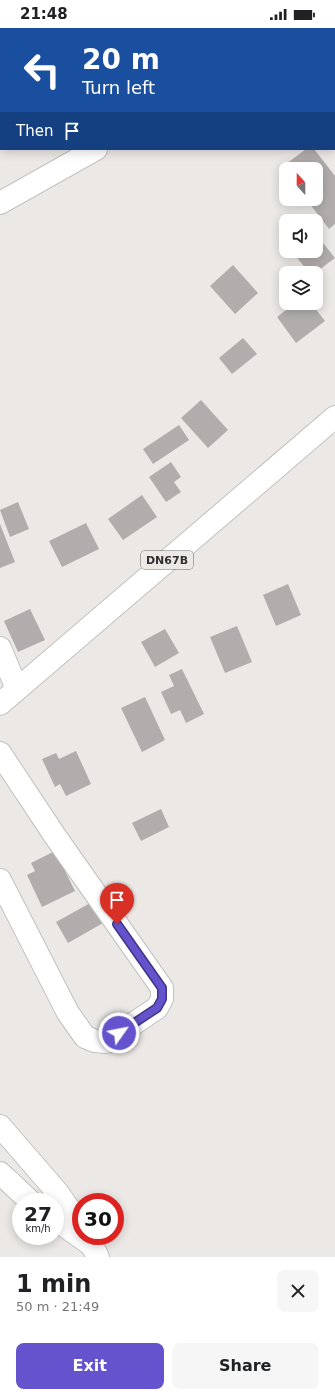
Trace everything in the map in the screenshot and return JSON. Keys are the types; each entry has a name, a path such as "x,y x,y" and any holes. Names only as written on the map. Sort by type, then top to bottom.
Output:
{"street":[{"path":"0,203 94,150"},
{"name":"DN67B","path":"0,704 335,417"},
{"path":"0,648 17,689"},
{"path":"0,753 55,836 162,988 162,999 157,1008 106,1042 95,1042 85,1037 68,1013 0,880"},
{"path":"0,1126 58,1193 72,1213"},
{"path":"0,1173 21,1193"},
{"path":"64,1225 93,1246"}],"building":[{"path":"305,150 315,150 335,176 335,224 329,229 323,221 323,214 318,214 311,206 323,206 323,162 289,162"},
{"path":"323,243 335,258 323,267 304,266 297,258 323,258"},
{"path":"233,265 258,293 235,314 210,286"},
{"path":"286,310 316,310 325,321 296,343 277,317"},
{"path":"243,338 257,354 232,374 219,358"},
{"path":"201,400 228,430 208,448 181,418"},
{"path":"179,425 189,440 153,464 143,449"},
{"path":"171,462 181,477 174,482 181,492 166,502 149,477"},
{"path":"142,495 157,517 123,540 108,519"},
{"path":"18,502 29,529 10,537 0,510"},
{"path":"86,523 99,549 62,567 49,541"},
{"path":"0,524 15,562 0,568"},
{"path":"288,584 301,615 276,626 263,595"},
{"path":"30,609 45,640 18,652 4,621"},
{"path":"237,626 252,662 225,673 210,637"},
{"path":"165,629 179,653 155,667 141,642"},
{"path":"182,669 204,714 186,723 180,710 171,714 161,692 174,686 169,675"},
{"path":"145,697 165,740 142,752 121,708"},
{"path":"76,751 91,784 66,796 60,784 55,787 42,759 56,753 59,759"},
{"path":"161,809 169,827 141,841 132,823"},
{"path":"55,851 75,891 42,907 27,875 35,871 31,863"},
{"path":"92,902 103,923 68,943 56,922"}],"route":[{"path":"117,924 162,988 162,999 157,1008 119,1033"}]}
